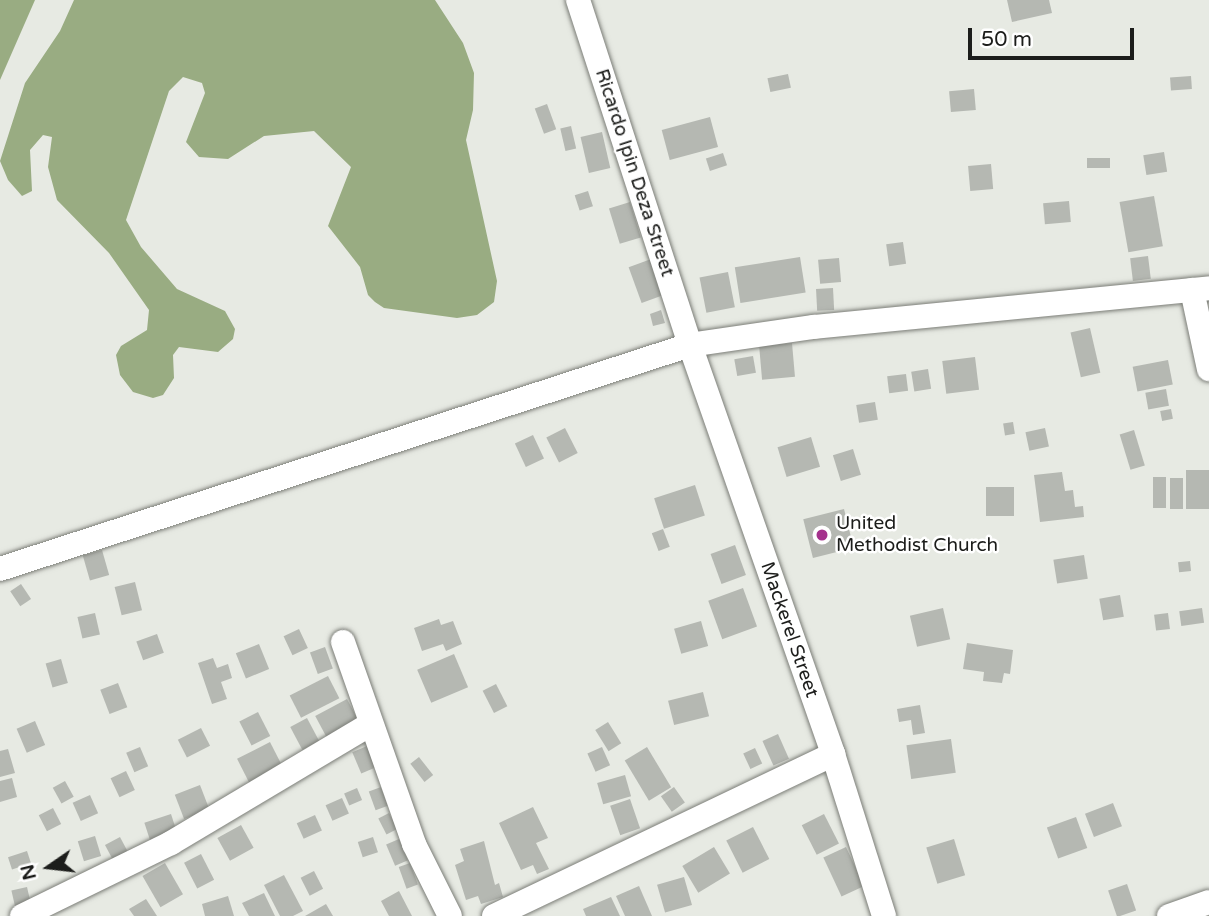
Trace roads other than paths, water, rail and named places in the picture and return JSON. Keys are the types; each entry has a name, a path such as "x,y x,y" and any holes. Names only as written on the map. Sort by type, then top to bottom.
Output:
{"street":[{"name":"Ricardo Ipin Deza Street","path":"578,0 690,345"},
{"path":"0,569 690,345 814,327 1200,289 1209,369"},
{"name":"Mackerel Street","path":"690,345 833,754 884,916"},
{"path":"343,642 369,726 414,844 450,916"},
{"path":"22,916 171,843 369,726"},
{"path":"494,916 833,754"},
{"path":"1169,916 1209,902"}],"place":[{"name":"United Methodist Church","path":"822,535"}]}
